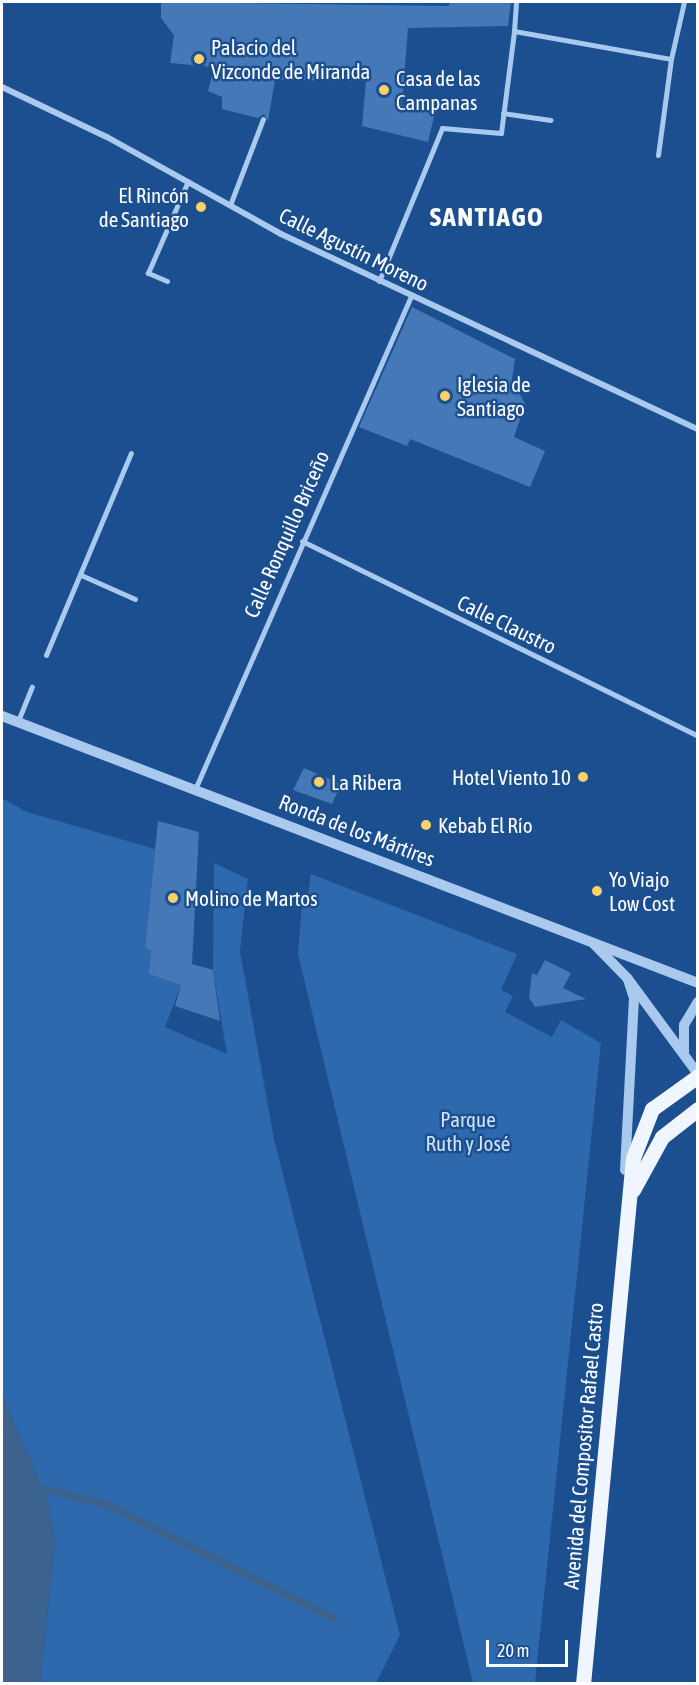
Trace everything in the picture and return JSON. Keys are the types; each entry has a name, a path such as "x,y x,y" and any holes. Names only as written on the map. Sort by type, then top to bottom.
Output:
{"main road":[{"name":"Avenida del Compositor Rafael Castro","path":"583,1683 624,1213 633,1158 646,1118 668,1093 698,1075"},
{"path":"624,1213 656,1146 698,1109"}],"street":[{"path":"379,281 442,128 501,133 516,2"},
{"path":"658,155 670,59 684,2"},
{"path":"514,31 670,59"},
{"name":"Calle Agustín Moreno","path":"2,87 379,281 698,429"},
{"path":"503,113 550,120"},
{"path":"230,205 262,119"},
{"path":"167,281 148,273 188,181"},
{"name":"Calle Ronquillo Briceño","path":"196,787 411,296"},
{"path":"46,654 131,453"},
{"name":"Calle Claustro","path":"302,541 698,736"},
{"path":"81,575 135,599"},
{"path":"18,722 32,687"},
{"name":"Ronda de los Mártires","path":"2,716 196,787 579,933 698,983"},
{"path":"579,933 628,979 698,1075"},
{"path":"624,1213 633,998 628,979"},
{"path":"685,1056 684,1025 698,1002"}],"green space":[{"path":"2,798 27,812 155,849 145,947 151,952 150,974 181,985 165,1027 227,1054 213,970 214,863 248,879 240,951 274,1139 400,1635 376,1683 40,1683 55,1542 49,1504 2,1394"},
{"name":"Parque Ruth y José","path":"311,874 517,954 501,990 513,996 505,1012 552,1037 561,1020 601,1043 535,1683 473,1683 298,954 302,903 307,903"}],"shaded area":[{"path":"2,1394 49,1504 55,1542 40,1683 2,1683"}],"building":[{"name":"Palacio del Vizconde de Miranda","path":"161,2 449,6 449,2 511,2 508,26 408,28 402,105 436,108 428,142 362,126 366,81 275,80 268,121 264,114 258,118 222,109 222,97 208,91 214,67 170,63 174,35 161,18"},
{"name":"Iglesia de Santiago","path":"412,307 515,359 512,379 525,404 514,437 545,451 530,487 410,439 407,446 359,427"},
{"name":"La Ribera","path":"304,768 341,784 332,804 293,790"},
{"name":"Molino de Martos","path":"158,821 199,832 192,964 213,970 220,1021 175,1006 181,985 149,974 151,952 145,947"},
{"path":"545,960 571,973 563,988 586,999 535,1007 529,998 532,973 537,975"}],"waterway":[{"path":"31,1485 108,1505 334,1618"}],"place":[{"name":"Palacio del Vizconde de Miranda","path":"199,59"},
{"name":"Casa de las Campanas","path":"384,90"},
{"name":"El Rincón de Santiago","path":"201,207"},
{"name":"Iglesia de Santiago","path":"445,396"},
{"name":"Hotel Viento 10","path":"583,777"},
{"name":"La Ribera","path":"319,782"},
{"name":"Kebab El Río","path":"426,825"},
{"name":"Yo Viajo Low Cost","path":"597,891"},
{"name":"Molino de Martos","path":"173,898"}],"district":[{"name":"SANTIAGO","path":"487,217"}]}
